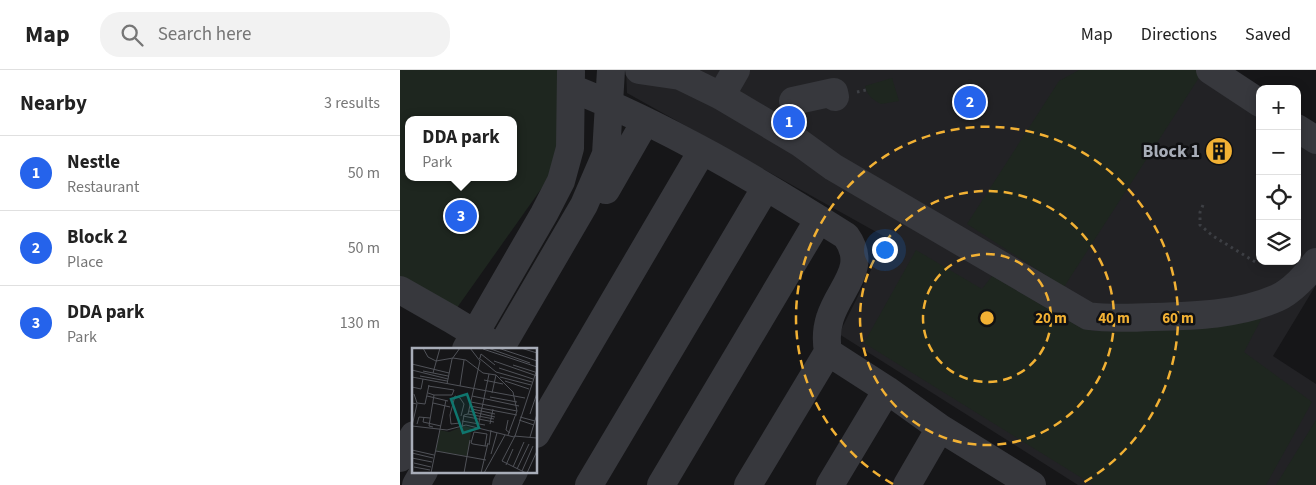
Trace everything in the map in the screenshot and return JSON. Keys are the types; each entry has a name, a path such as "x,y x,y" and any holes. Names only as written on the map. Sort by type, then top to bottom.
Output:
{"street":[{"path":"500,348 584,205 606,154 611,70"},
{"path":"639,70 681,73 800,144 833,167 1088,316 1134,318 1197,316 1244,309 1279,297 1308,274 1316,262"},
{"path":"722,96 736,70"},
{"path":"1210,70 1256,100"},
{"path":"571,79 610,103 766,187 846,236 853,247 852,275 830,316 825,336 828,352 748,485"},
{"path":"470,341 544,214 560,181 570,148 571,79"},
{"path":"793,100 834,92 835,97"},
{"path":"513,348 645,122"},
{"path":"1300,130 1316,140"},
{"path":"538,431 702,151"},
{"path":"589,485 766,187"},
{"path":"661,485 819,219"},
{"path":"400,290 470,341 495,348"},
{"path":"828,352 887,390 940,428 1002,477 1032,485"},
{"path":"830,485 887,390"},
{"path":"907,485 940,428"},
{"path":"400,458 412,438"},
{"path":"421,482 439,472"},
{"path":"506,485 513,472"}],"path":[{"path":"1203,204 1200,212 1200,225 1213,236 1256,262"}],"shaded area":[{"path":"400,70 567,70 570,148 454,312 400,284"},
{"path":"626,70 1231,70 1256,86 1256,265 1301,265 1301,116 1316,126 1316,285 1273,356 1316,384 1316,421 1278,485 1078,485 839,334 887,238 627,93"},
{"path":"1079,70 1198,70 1202,73 1064,287 967,224 1059,81"},
{"path":"892,78 899,101 881,104 869,95 865,86"},
{"path":"916,250 982,289 992,276 1079,327 1094,331 1149,329 1266,310 1244,352 1312,402 1266,485 1093,485 864,343"},
{"path":"1316,420 1316,485 1276,485"}],"place":[{"name":"Block 2","path":"970,102"},
{"name":"Nestle","path":"789,122"},
{"name":"Block 1","path":"1219,151"},
{"name":"DDA park","path":"461,216"}]}
